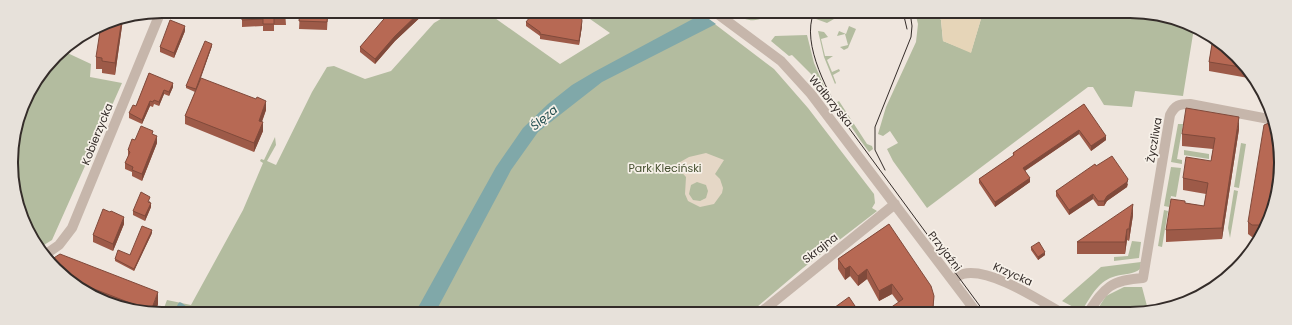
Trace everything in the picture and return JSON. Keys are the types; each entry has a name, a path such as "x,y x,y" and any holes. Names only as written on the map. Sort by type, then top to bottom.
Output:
{"street":[{"name":"Kobierzycka","path":"49,252 60,245 72,228 158,18"},
{"name":"Wałbrzyska","path":"724,18 781,61 803,84 824,109 895,204"},
{"name":"Życzliwa","path":"1092,307 1104,290 1117,282 1143,278 1170,115 1174,107 1181,104 1190,104 1267,119"},
{"name":"Przyjaźni","path":"895,204 973,307"},
{"name":"Skrajna","path":"767,307 895,204"},
{"name":"Krzycka","path":"953,280 962,274 970,273 988,275 1033,296 1052,307"}],"green space":[{"name":"Park Kleciński","path":"442,18 495,18 560,64 610,33 589,18 707,18 774,69 808,108 874,194 875,203 872,208 877,211 803,268 757,307 164,307 167,300 191,305 243,210 263,163 260,161 261,159 264,160 275,137 276,145 267,161 276,165 312,92 327,67 334,66 365,79 391,71 434,23"},
{"path":"744,18 764,18 759,20 749,20"},
{"path":"786,18 808,18 785,19"},
{"path":"831,18 834,19 827,23 816,19"},
{"path":"916,18 940,18 943,41 971,52 981,18 1139,18 1167,23 1193,33 1183,96 1135,91 1132,107 1104,105 1093,87 1088,87 927,208 893,161 887,149 898,143 890,131 883,136 878,134 886,107 916,42 918,24"},
{"path":"849,26 856,29 848,48 844,50 840,47 848,45 845,34 837,36 839,31 846,34"},
{"path":"818,31 824,32 828,37 821,39 825,56 833,56 827,60 832,72 839,69 840,71 833,75 835,84 824,57"},
{"path":"807,35 814,63 825,88 792,55 789,56 771,41 775,36"},
{"path":"68,53 91,64 90,77 122,83 52,240 44,245 29,218 19,181 18,153 23,125 37,90 54,67"},
{"path":"839,101 867,144 872,146 873,149 869,152 844,115 837,102"},
{"path":"1178,124 1183,124 1177,159 1182,160 1182,164 1171,162"},
{"path":"1241,143 1246,144 1239,188 1234,187"},
{"path":"1184,150 1209,154 1209,159 1184,155"},
{"path":"1171,167 1181,168 1176,197 1171,196 1169,207 1164,206"},
{"path":"1234,190 1238,191 1230,238 1228,228"},
{"path":"1164,210 1168,211 1162,247 1158,246"},
{"path":"1132,241 1141,242 1139,258 1114,261 1114,257 1128,256"},
{"path":"1141,262 1140,269 1138,271 1116,276 1105,281 1096,289 1084,307 1073,307 1062,301 1101,267"},
{"path":"1124,287 1142,287 1147,306 1099,307 1106,296"}],"sand":[{"path":"940,18 981,18 971,53 943,41"}],"shaded area":[{"path":"706,153 724,160 715,174 720,179 723,188 722,193 714,204 700,207 688,201 685,194 686,177 675,165 689,157","holes":["697,182 706,185 708,191 706,198 700,201 693,200 689,194 691,185"]}],"water":[{"name":"Ślęza","path":"695,18 708,18 716,24 602,82 538,132 511,170 438,307 418,307 496,167 523,128 548,104 572,85"}],"building":[{"path":"242,18 274,18 274,24 263,24 263,19 242,20"},
{"path":"299,18 327,18 327,22 299,21"},
{"path":"385,18 414,18 395,36 375,59 360,47"},
{"path":"529,18 582,18 579,41 540,34 540,32 526,22"},
{"path":"170,20 185,26 174,53 160,47"},
{"path":"121,24 115,63 102,61 102,58 96,57 100,33"},
{"path":"205,41 212,44 196,89 186,86"},
{"path":"1212,44 1238,67 1209,62"},
{"path":"149,73 173,83 169,92 164,90 159,102 154,100 153,102 150,101 142,120 129,113 133,105 136,106"},
{"path":"201,78 256,99 257,97 266,101 259,121 263,122 254,143 185,116"},
{"path":"1084,104 1106,136 1091,146 1079,130 1023,168 1030,178 995,202 979,179 1014,155 1013,153"},
{"path":"1186,108 1239,117 1222,228 1166,230 1171,199 1204,206 1208,183 1183,178 1186,157 1211,161 1215,138 1182,134"},
{"path":"1268,123 1273,144 1273,181 1263,218 1260,225 1252,225 1248,222 1264,125"},
{"path":"141,126 153,131 152,134 157,136 142,174 132,170 133,167 125,163 130,152 128,150 132,139 135,140"},
{"path":"1112,156 1128,179 1127,182 1107,196 1104,201 1098,201 1093,194 1069,210 1056,191 1095,164 1096,166"},
{"path":"141,192 150,197 148,202 151,203 145,216 133,211"},
{"path":"1133,204 1129,229 1127,229 1125,242 1077,242"},
{"path":"103,209 124,217 113,244 93,235"},
{"path":"889,224 931,286 934,296 933,307 892,307 903,299 892,284 879,291 867,269 858,276 850,266 845,269 838,259"},
{"path":"142,226 152,230 134,269 115,259 118,250 130,255"},
{"path":"1039,242 1045,252 1038,257 1031,247"},
{"path":"60,254 158,292 152,307 132,303 87,286 67,271 54,258"},
{"path":"849,297 855,306 853,307 835,307"}],"waterway":[{"path":"178,307 180,304 184,307"}],"tram line":[{"path":"813,18 811,39 819,70 825,85 846,124 981,307"},
{"path":"904,18 907,29"},
{"path":"885,170 875,150 875,127 911,37 911,18"}]}
